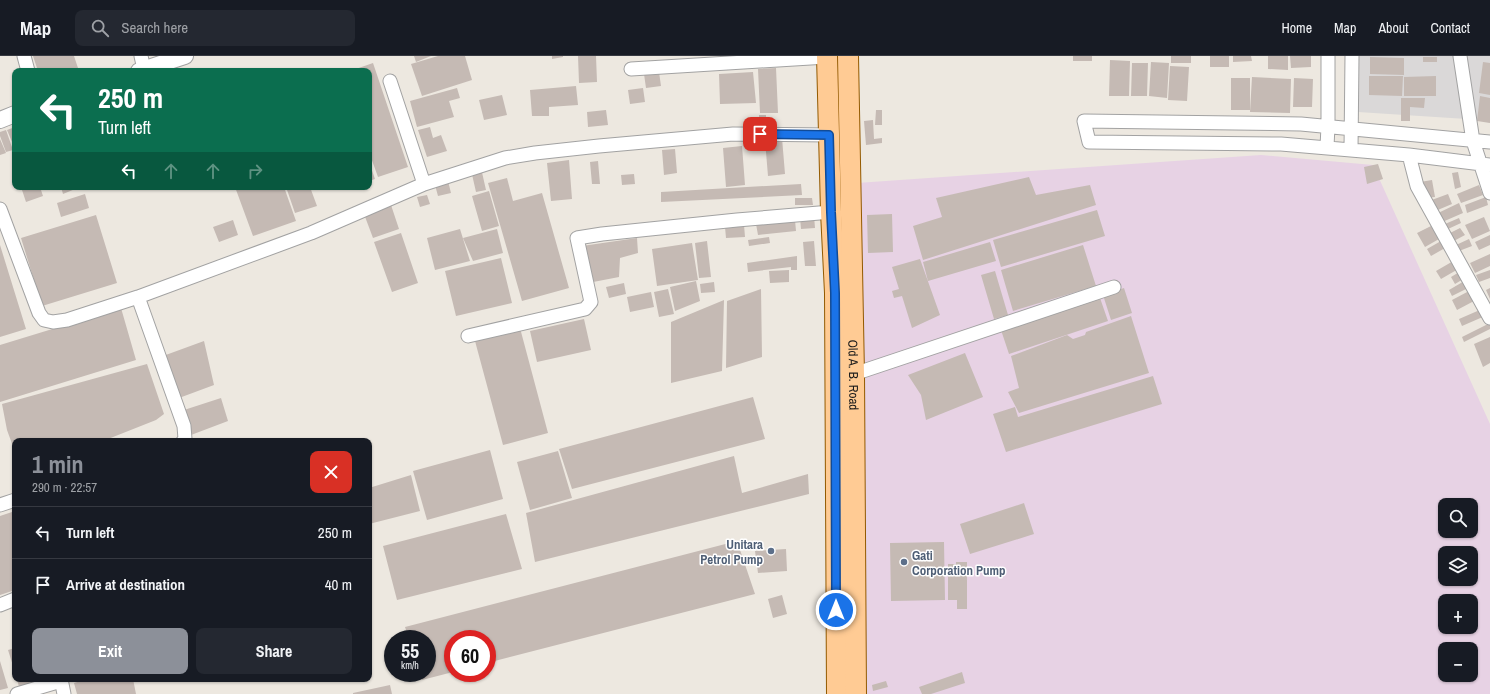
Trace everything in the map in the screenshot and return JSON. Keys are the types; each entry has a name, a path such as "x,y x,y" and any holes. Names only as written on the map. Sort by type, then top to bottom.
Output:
{"main road":[{"name":"Old A. B. Road","path":"848,56 854,374 856,694"},
{"name":"Old A. B. Road","path":"827,57 835,301 837,694"}],"street":[{"path":"24,56 27,68"},
{"path":"142,65 185,56"},
{"path":"1327,148 1328,56"},
{"path":"1351,150 1352,56"},
{"path":"1460,56 1472,141 1485,165 1490,193"},
{"path":"631,69 827,57"},
{"path":"390,81 424,184"},
{"path":"0,120 12,115"},
{"path":"1485,165 1409,155 1281,144 1089,142 1084,121 1294,123 1490,142"},
{"path":"0,209 39,313 44,320 53,322 67,320 138,297 311,233 424,184 505,158 535,153 733,134 829,135"},
{"path":"1409,155 1418,186 1490,318"},
{"path":"468,336 585,309 591,302 577,238 729,220 831,212"},
{"path":"854,374 1114,287"},
{"path":"138,297 184,426 186,438"},
{"path":"0,505 12,501"},
{"path":"0,605 12,600"},
{"path":"16,694 55,682"},
{"path":"61,682 64,694"}],"shaded area":[{"path":"1359,56 1490,56 1490,123 1482,120 1358,112"},
{"path":"1261,155 1373,165 1490,424 1490,694 867,694 857,183"}],"building":[{"path":"33,56 74,56 78,68 37,68"},
{"path":"414,56 431,56 416,62"},
{"path":"438,56 465,56 472,80 422,96 411,64"},
{"path":"552,56 563,56 563,57 552,59"},
{"path":"578,56 596,56 597,82 579,83"},
{"path":"1073,56 1092,56 1092,61 1073,61"},
{"path":"1171,56 1191,56 1191,63 1171,63"},
{"path":"1210,56 1229,56 1229,67 1210,67"},
{"path":"1233,56 1251,56 1252,61 1233,62"},
{"path":"1268,56 1288,56 1288,70 1268,69"},
{"path":"1290,56 1311,56 1311,67 1291,68"},
{"path":"1370,57 1404,58 1404,75 1370,74"},
{"path":"1423,57 1437,57 1437,62 1423,62"},
{"path":"1110,60 1130,61 1129,96 1109,96"},
{"path":"1151,62 1169,63 1167,98 1149,96"},
{"path":"1483,62 1490,63 1490,95 1479,93"},
{"path":"373,63 408,167 378,177 372,160 372,68 359,68"},
{"path":"1132,63 1148,63 1147,96 1131,96"},
{"path":"1170,66 1189,67 1187,101 1168,100"},
{"path":"776,68 778,113 760,113 758,69"},
{"path":"659,72 661,86 646,88 644,74"},
{"path":"753,72 756,103 720,104 719,74"},
{"path":"1369,76 1403,76 1402,96 1369,95"},
{"path":"1436,76 1436,96 1404,96 1404,77"},
{"path":"1252,77 1291,79 1290,113 1250,112"},
{"path":"1231,78 1250,78 1250,110 1231,110"},
{"path":"1294,78 1313,79 1312,107 1293,107"},
{"path":"576,86 578,105 549,107 549,116 532,116 530,90"},
{"path":"457,88 460,98 449,101 454,117 417,127 410,101"},
{"path":"643,88 645,102 630,104 628,90"},
{"path":"502,95 507,115 484,120 479,100"},
{"path":"1480,96 1490,98 1490,123 1477,121"},
{"path":"1401,98 1425,98 1424,108 1410,107 1410,121 1401,121"},
{"path":"606,110 608,125 588,127 587,112"},
{"path":"876,110 882,110 882,125 875,125"},
{"path":"759,115 766,115 766,127 759,128"},
{"path":"873,120 874,139 882,138 882,143 866,145 864,121"},
{"path":"430,127 433,138 441,135 447,151 427,157 418,130"},
{"path":"12,128 12,142 7,130"},
{"path":"6,130 12,150 6,152 0,132"},
{"path":"782,138 785,174 768,176 765,140"},
{"path":"0,139 6,153 0,155"},
{"path":"742,146 745,185 726,187 723,148"},
{"path":"675,149 677,173 664,175 662,150"},
{"path":"569,160 572,199 551,201 547,163"},
{"path":"598,161 600,184 592,184 590,162"},
{"path":"1378,164 1383,179 1367,184 1364,167"},
{"path":"481,168 486,190 476,192 471,170"},
{"path":"372,170 375,179 372,180"},
{"path":"1458,172 1461,187 1455,189 1452,173"},
{"path":"634,174 635,184 622,185 621,175"},
{"path":"1029,177 1036,195 1090,185 1096,205 923,260 913,226 942,217 936,198"},
{"path":"507,178 513,201 542,193 569,288 522,301 488,183"},
{"path":"1432,180 1435,197 1425,198 1420,182"},
{"path":"448,181 451,193 438,196 435,185"},
{"path":"801,184 802,195 661,202 661,192"},
{"path":"1479,185 1483,195 1461,203 1457,194"},
{"path":"22,190 41,190 43,196 26,202"},
{"path":"62,190 73,190 63,194"},
{"path":"236,190 285,190 296,221 253,236"},
{"path":"287,190 311,190 317,206 295,213"},
{"path":"489,191 499,226 482,231 472,196"},
{"path":"85,194 89,208 61,217 57,203"},
{"path":"1448,194 1452,204 1433,212 1429,201"},
{"path":"427,195 430,204 420,207 417,197"},
{"path":"1486,197 1488,205 1467,213 1465,205"},
{"path":"795,198 812,198 813,205 795,205"},
{"path":"1459,203 1463,213 1440,223 1436,214"},
{"path":"391,205 399,229 373,238 364,214"},
{"path":"1097,210 1105,236 1001,267 993,240"},
{"path":"892,214 893,252 868,253 867,215"},
{"path":"96,215 117,283 42,306 21,238"},
{"path":"814,216 815,228 801,229 800,218"},
{"path":"1484,217 1490,231 1472,239 1465,225"},
{"path":"1459,218 1461,223 1448,229 1445,224"},
{"path":"233,220 238,235 219,242 213,227"},
{"path":"795,220 796,231 758,235 756,224"},
{"path":"744,225 745,237 726,238 725,227"},
{"path":"1431,226 1439,239 1425,247 1417,233"},
{"path":"1460,228 1465,235 1452,242 1448,234"},
{"path":"460,229 470,261 435,270 427,238"},
{"path":"497,229 503,253 473,261 463,238"},
{"path":"401,233 418,283 392,292 374,242"},
{"path":"1490,235 1490,245 1479,250 1475,242"},
{"path":"769,237 770,243 749,246 748,240"},
{"path":"637,238 638,253 620,258 619,277 588,283 582,246"},
{"path":"1469,239 1472,246 1459,251 1456,245"},
{"path":"707,241 711,277 699,278 695,243"},
{"path":"814,241 816,266 805,266 803,242"},
{"path":"1441,241 1445,248 1431,256 1427,249"},
{"path":"990,242 996,261 928,281 923,262"},
{"path":"692,243 698,280 657,286 652,249"},
{"path":"0,245 26,329 0,337"},
{"path":"1083,245 1096,286 1013,311 1001,270"},
{"path":"1490,254 1490,266 1475,273 1470,263"},
{"path":"797,256 797,270 791,270 791,267 748,272 747,263"},
{"path":"501,258 512,303 456,316 445,271"},
{"path":"920,259 940,315 912,328 902,296 894,298 892,291 899,289 892,267"},
{"path":"1455,260 1460,268 1441,279 1436,271"},
{"path":"789,270 789,282 770,283 769,271"},
{"path":"1490,270 1490,278 1479,282 1476,275"},
{"path":"995,271 1008,315 994,319 981,275"},
{"path":"1461,271 1465,278 1455,284 1451,277"},
{"path":"1466,280 1470,287 1452,296 1449,290"},
{"path":"696,281 700,301 675,311 670,287"},
{"path":"714,282 715,292 701,293 700,284"},
{"path":"624,283 626,294 609,298 606,287"},
{"path":"1124,288 1132,313 1111,320 1103,295"},
{"path":"1490,288 1490,299 1486,290"},
{"path":"668,289 674,314 659,317 654,292"},
{"path":"761,289 762,357 726,368 727,301"},
{"path":"1469,291 1474,301 1457,310 1452,300"},
{"path":"651,292 654,307 630,312 627,297"},
{"path":"1100,298 1108,321 1009,354 1001,330"},
{"path":"724,300 722,371 671,383 671,322"},
{"path":"121,308 136,360 0,402 0,345"},
{"path":"1482,309 1485,316 1462,326 1459,319"},
{"path":"1131,316 1149,373 1019,413 1008,392 1019,388 1011,356 1067,335 1073,339 1085,335 1086,332"},
{"path":"584,319 591,350 537,362 530,331"},
{"path":"1490,323 1490,329 1464,342 1462,337"},
{"path":"520,328 548,433 503,445 475,341"},
{"path":"1490,337 1490,363 1483,367 1474,344"},
{"path":"204,341 214,385 179,398 163,356"},
{"path":"965,353 983,397 926,420 921,395 908,375"},
{"path":"147,364 164,414 156,420 111,438 12,438 12,444 7,430 2,404"},
{"path":"1153,376 1162,404 1006,452 993,414 1015,407 1018,417"},
{"path":"753,397 765,439 572,489 559,449"},
{"path":"221,398 228,421 191,435 184,410"},
{"path":"490,450 503,499 427,520 413,471"},
{"path":"558,451 572,498 530,510 517,462"},
{"path":"734,456 742,493 808,474 809,494 535,562 526,513"},
{"path":"411,475 420,511 372,523 372,487"},
{"path":"1024,503 1034,534 970,554 960,524"},
{"path":"12,512 12,591 0,595 0,516"},
{"path":"506,514 522,569 397,600 383,546"},
{"path":"737,541 755,594 496,661 496,630 444,630 444,674 436,676 436,630 406,630 405,627"},
{"path":"944,542 945,600 891,601 890,543"},
{"path":"786,549 787,571 758,573 755,551"},
{"path":"956,562 967,562 967,609 957,609 957,600 948,600 948,564 956,564"},
{"path":"782,595 787,614 773,618 768,599"},
{"path":"12,649 12,663 8,650"},
{"path":"0,661 8,688 0,690"},
{"path":"962,672 965,683 931,694 922,694 919,687"},
{"path":"886,681 888,687 873,691 872,685"},
{"path":"18,682 32,682 19,687"},
{"path":"134,682 136,694 77,694 74,683"},
{"path":"390,685 392,694 353,694 353,693"}],"place":[{"name":"Unitara Petrol Pump","path":"771,551"},
{"name":"Gati Corporation Pump","path":"904,562"}],"route":[{"path":"760,134 829,135 835,293 836,610"}]}
